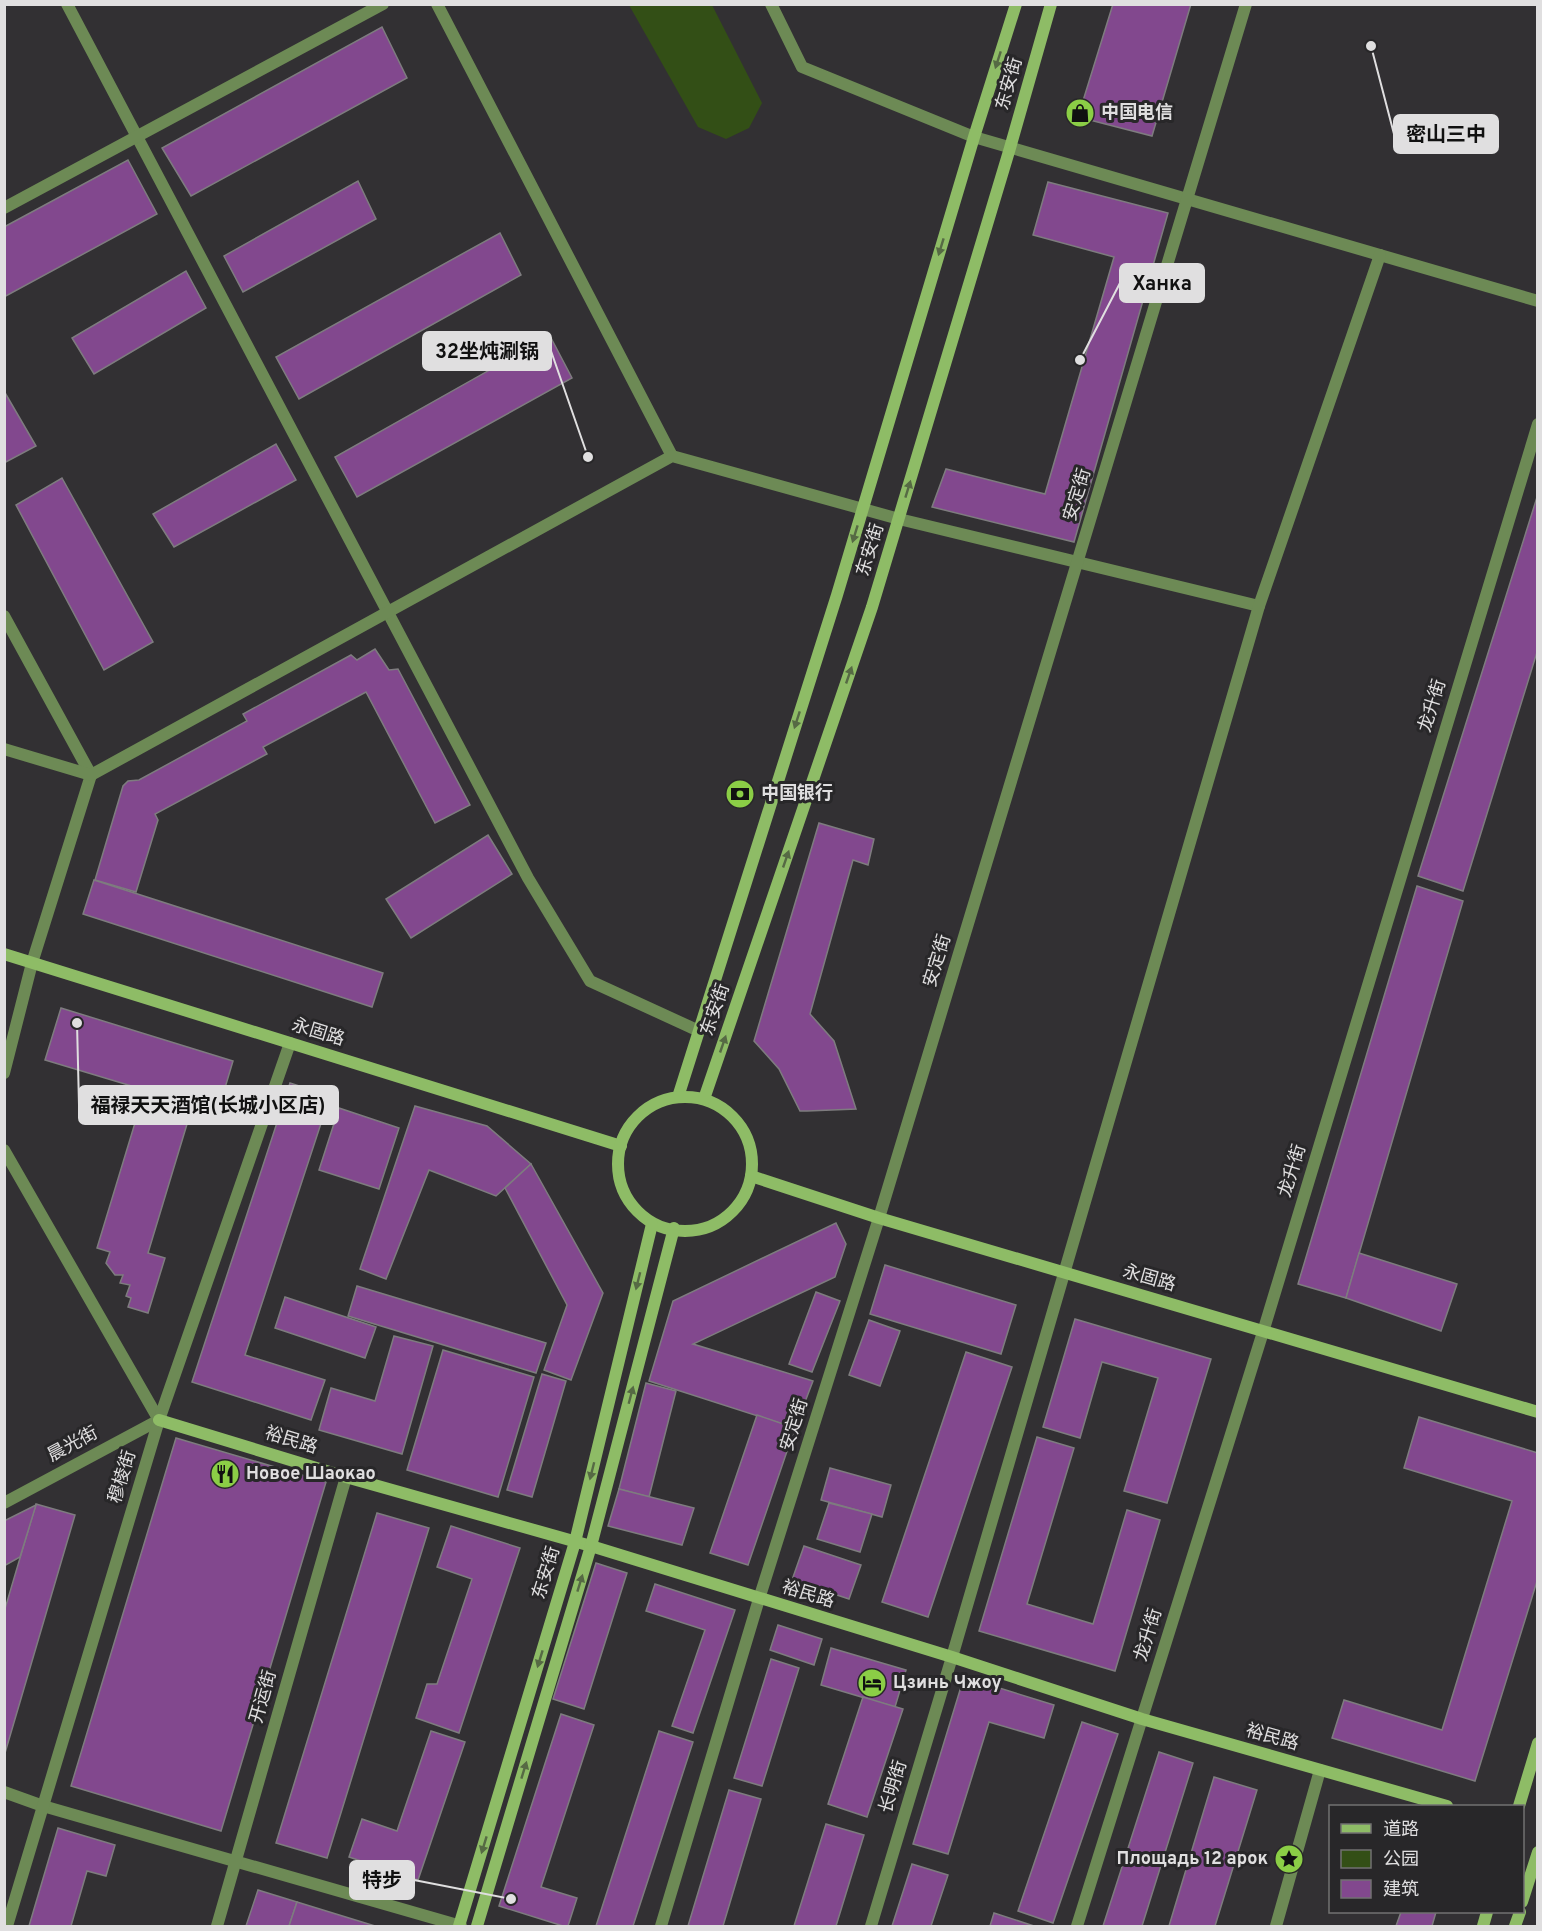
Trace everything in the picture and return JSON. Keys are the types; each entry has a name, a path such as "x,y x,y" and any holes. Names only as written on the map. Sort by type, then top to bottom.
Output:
{"main road":[{"name":"东安街","path":"678,1097 863,509 1016,4"},
{"name":"东安街","path":"704,1099 872,607 1051,4"},
{"name":"永固路","path":"4,954 621,1146"},
{"path":"678,1097 704,1099 728,1112 745,1131 753,1156 751,1176 739,1207 718,1224 693,1232 652,1224 643,1217 627,1197 618,1172 621,1146 633,1122 653,1105 678,1097"},
{"name":"永固路","path":"751,1176 879,1218 1538,1412"},
{"name":"东安街","path":"460,1926 575,1542 652,1224"},
{"name":"东安街","path":"477,1926 591,1546 674,1228"},
{"name":"裕民路","path":"159,1420 346,1477 591,1546 952,1657 1142,1719 1443,1805"},
{"path":"1519,1805 1538,1743"},
{"path":"1524,1896 1538,1852"}],"street":[{"path":"67,4 528,878 590,981 699,1031"},
{"path":"4,208 383,4"},
{"path":"436,4 672,456"},
{"path":"771,4 802,67 974,137 1538,301"},
{"name":"安定街","path":"661,1926 759,1599 879,1218 1246,4"},
{"name":"长明街","path":"871,1926 952,1657 1259,606 1380,255"},
{"name":"龙升街","path":"1077,1926 1263,1332 1538,424"},
{"path":"4,1073 32,963 91,775 672,456 899,519 1259,606"},
{"path":"4,616 91,775"},
{"path":"4,749 91,775"},
{"name":"穆棱街","path":"7,1926 159,1420 290,1043"},
{"path":"4,1150 159,1420"},
{"name":"晨光街","path":"4,1503 159,1420"},
{"name":"开运街","path":"217,1926 346,1477"},
{"path":"1276,1926 1320,1770"},
{"path":"4,1792 43,1806 460,1926"}],"green space":[{"path":"629,5 712,5 762,103 749,128 726,139 698,127"}],"building":[{"path":"1113,4 1191,4 1152,136 1078,117"},
{"path":"382,27 407,78 191,196 162,148"},
{"path":"128,160 157,214 4,297 4,227"},
{"path":"358,181 376,219 243,292 224,256"},
{"path":"1048,182 1168,213 1074,542 932,507 946,469 1045,494 1114,257 1033,235"},
{"path":"500,233 521,275 299,399 276,357"},
{"path":"186,271 206,308 94,374 72,338"},
{"path":"550,336 572,378 357,497 335,457"},
{"path":"4,391 36,446 4,463"},
{"path":"276,444 296,480 174,547 153,514"},
{"path":"62,478 153,642 104,670 16,505"},
{"path":"1538,494 1538,649 1463,891 1418,876"},
{"path":"375,649 389,670 398,669 470,805 435,823 366,692 263,747 267,754 155,814 158,820 136,892 95,880 123,786 128,781 139,780 247,721 243,714 351,655 357,660"},
{"path":"819,823 874,839 868,865 853,860 810,1014 834,1041 856,1109 800,1111 779,1069 754,1041"},
{"path":"488,835 512,874 411,938 386,899"},
{"path":"94,880 383,973 372,1007 83,914"},
{"path":"1417,886 1463,901 1346,1298 1298,1284"},
{"path":"61,1008 233,1061 216,1118 191,1111 148,1253 165,1258 148,1313 128,1307 131,1298 126,1296 130,1285 120,1283 123,1275 115,1275 106,1263 110,1252 97,1248 145,1090 45,1060"},
{"path":"290,1083 330,1096 245,1355 325,1380 311,1420 192,1382"},
{"path":"415,1106 487,1126 531,1164 496,1196 429,1170 386,1279 360,1269"},
{"path":"339,1108 399,1128 379,1189 319,1170"},
{"path":"531,1164 603,1293 571,1380 544,1370 567,1305 505,1188"},
{"path":"836,1223 846,1244 835,1277 693,1344 813,1381 795,1428 649,1381 673,1301"},
{"path":"1359,1253 1457,1284 1441,1331 1346,1298"},
{"path":"885,1265 1016,1305 1001,1354 870,1314"},
{"path":"357,1286 546,1343 536,1373 348,1316"},
{"path":"816,1292 840,1301 812,1372 789,1364"},
{"path":"285,1297 376,1327 365,1358 275,1328"},
{"path":"1075,1319 1211,1359 1167,1503 1124,1491 1158,1378 1102,1362 1080,1438 1043,1427"},
{"path":"869,1320 900,1331 880,1386 849,1375"},
{"path":"394,1336 433,1346 402,1454 319,1430 331,1388 375,1401"},
{"path":"443,1350 534,1377 498,1497 407,1470"},
{"path":"966,1352 1012,1367 928,1617 882,1602"},
{"path":"542,1374 566,1381 532,1497 507,1490"},
{"path":"646,1383 676,1391 649,1497 619,1489"},
{"path":"757,1415 795,1428 748,1565 710,1553"},
{"path":"1419,1417 1538,1453 1538,1578 1475,1781 1332,1738 1344,1700 1442,1730 1512,1501 1404,1468"},
{"path":"1037,1437 1074,1448 1027,1604 1093,1624 1127,1510 1160,1520 1115,1671 979,1631"},
{"path":"176,1438 326,1482 221,1831 71,1786"},
{"path":"830,1468 891,1485 882,1517 821,1500"},
{"path":"619,1489 694,1508 682,1545 608,1526"},
{"path":"829,1503 872,1514 860,1552 817,1539"},
{"path":"36,1504 75,1515 5,1753 4,1612"},
{"path":"36,1505 20,1557 4,1566 4,1521"},
{"path":"377,1513 429,1528 327,1858 276,1843"},
{"path":"451,1526 520,1548 459,1733 416,1718 427,1684 437,1684 472,1579 437,1567"},
{"path":"804,1546 861,1565 849,1599 792,1580"},
{"path":"596,1563 627,1573 584,1709 553,1699"},
{"path":"655,1584 735,1610 693,1733 672,1726 705,1630 646,1611"},
{"path":"778,1625 822,1639 814,1665 770,1650"},
{"path":"831,1648 906,1670 895,1707 821,1685"},
{"path":"771,1659 799,1668 762,1786 734,1778"},
{"path":"964,1677 1054,1705 1044,1738 989,1722 948,1854 913,1844"},
{"path":"863,1697 903,1709 867,1817 828,1804"},
{"path":"561,1714 594,1725 541,1887 577,1898 568,1926 499,1906"},
{"path":"1082,1722 1118,1734 1053,1923 1018,1911"},
{"path":"431,1731 465,1742 418,1880 349,1857 362,1819 397,1831"},
{"path":"659,1731 693,1742 633,1926 596,1926"},
{"path":"1159,1752 1193,1763 1142,1926 1103,1926"},
{"path":"1214,1777 1257,1790 1215,1926 1169,1926"},
{"path":"729,1790 761,1799 723,1926 688,1926"},
{"path":"826,1824 864,1835 836,1926 794,1926"},
{"path":"58,1828 115,1845 106,1876 87,1871 71,1926 29,1926"},
{"path":"912,1864 948,1875 931,1926 892,1926"},
{"path":"258,1890 297,1902 289,1926 246,1926"},
{"path":"297,1902 375,1926 289,1926"},
{"path":"994,1913 1034,1926 990,1926"},
{"path":"1401,1913 1436,1913 1432,1926 1396,1926"}],"place":[{"name":"密山三中","path":"1371,46"},
{"name":"中国电信","path":"1080,113"},
{"name":"Ханка","path":"1080,360"},
{"name":"32坐炖涮锅","path":"588,457"},
{"name":"中国银行","path":"740,794"},
{"name":"福禄天天酒馆(长城小区店)","path":"77,1023"},
{"name":"Новое Шаокао","path":"225,1474"},
{"name":"Цзинь Чжоу","path":"872,1683"},
{"name":"Площадь 12 арок","path":"1289,1859"},
{"name":"特步","path":"511,1899"}]}
